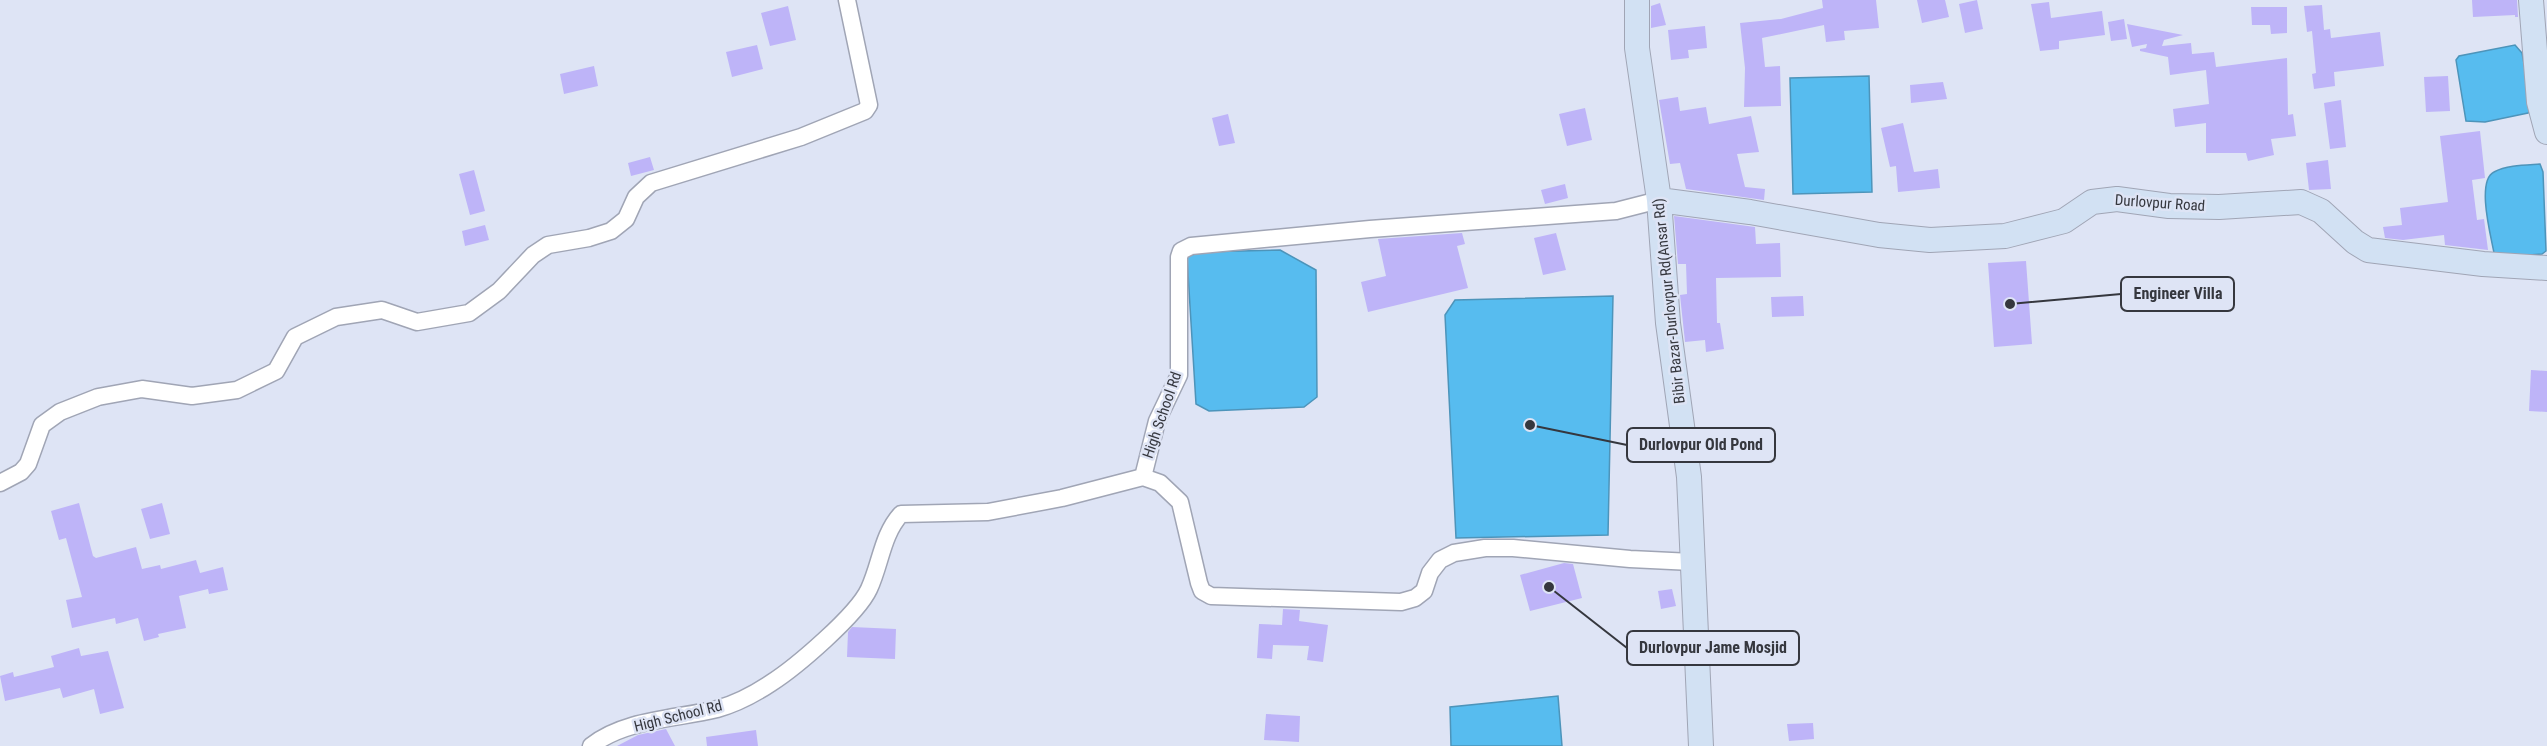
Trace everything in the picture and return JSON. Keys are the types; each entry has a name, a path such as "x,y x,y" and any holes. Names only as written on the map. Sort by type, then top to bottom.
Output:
{"street":[{"path":"0,483 21,472 28,464 42,425 60,412 98,397 142,389 192,396 237,390 276,371 295,337 336,317 382,310 417,322 469,313 499,291 533,255 548,245 589,238 611,231 626,219 636,197 651,183 801,137 866,111 869,105 865,77 847,0"},
{"name":"Bibir Bazar-Durlovpur Rd(Ansar Rd)","path":"1637,0 1637,48 1659,200 1668,323 1689,477 1701,746"},
{"path":"2531,0 2540,102 2547,132"},
{"name":"Durlovpur Road","path":"1659,200 1750,212 1879,235 1930,240 2005,236 2064,221 2092,202 2117,199 2169,206 2219,207 2301,202 2321,211 2355,242 2368,250 2483,264 2547,268"},
{"name":"High School Rd","path":"591,746 621,730 720,708 770,684 817,647 848,617 868,591 892,523 902,514 988,512 1062,498 1143,477 1157,421 1179,375 1179,257 1181,251 1191,246 1370,229 1616,211 1659,200"},
{"path":"1143,477 1160,483 1180,502 1199,584 1202,591 1211,596 1401,602 1415,598 1424,591 1430,573 1440,561 1454,553 1485,548 1513,548 1630,560 1692,562"}],"water":[{"path":"2515,45 2522,53 2533,110 2485,122 2466,121 2456,60 2459,56"},
{"path":"1869,76 1872,192 1793,194 1790,78"},
{"path":"2540,164 2543,172 2546,251 2542,254 2503,257 2494,253 2485,197 2489,177 2494,172 2505,168"},
{"path":"1280,250 1316,270 1317,397 1304,407 1209,411 1196,404 1187,257 1199,252"},
{"path":"1613,296 1608,535 1456,538 1445,315 1455,300"},
{"path":"1558,696 1562,746 1451,746 1450,707"}],"building":[{"path":"1822,0 1876,0 1879,28 1844,31 1845,40 1826,42 1824,25 1762,38 1765,67 1780,66 1781,106 1744,107 1745,68 1740,23 1781,19 1823,8"},
{"path":"1917,0 1945,0 1949,17 1922,23"},
{"path":"1977,0 1983,29 1965,33 1959,4"},
{"path":"2472,0 2517,0 2518,17 2515,15 2473,17"},
{"path":"2049,2 2051,18 2102,11 2105,35 2059,41 2059,49 2040,51 2031,4"},
{"path":"1660,3 1666,25 1651,28 1651,6"},
{"path":"2322,5 2324,30 2330,29 2331,38 2380,32 2384,66 2334,72 2335,86 2314,89 2312,74 2316,73 2312,31 2307,32 2304,6"},
{"path":"788,6 796,40 770,46 761,13"},
{"path":"2251,7 2287,7 2287,33 2271,34 2270,25 2252,25"},
{"path":"2124,19 2127,39 2111,41 2108,22"},
{"path":"2127,24 2183,35 2164,40 2162,46 2191,43 2192,54 2214,52 2216,67 2287,58 2288,115 2293,114 2296,136 2271,139 2274,155 2248,161 2246,153 2206,153 2206,123 2175,127 2173,109 2209,104 2206,70 2170,75 2168,57 2140,51 2146,48 2147,44 2132,47"},
{"path":"1705,26 1707,48 1688,50 1689,58 1671,60 1668,30"},
{"path":"757,45 763,69 732,77 726,52"},
{"path":"594,66 598,86 564,94 560,74"},
{"path":"2448,76 2450,111 2426,112 2424,77"},
{"path":"1943,82 1947,99 1911,103 1910,85"},
{"path":"1678,97 1680,111 1706,107 1709,124 1751,116 1759,152 1737,154 1745,187 1765,189 1764,200 1686,189 1680,163 1670,164 1659,100"},
{"path":"2341,100 2346,147 2330,149 2324,103"},
{"path":"1585,108 1592,140 1567,146 1559,114"},
{"path":"1228,114 1235,143 1219,146 1212,118"},
{"path":"1903,123 1914,172 1938,169 1940,188 1898,192 1896,166 1890,167 1881,128"},
{"path":"2480,131 2485,178 2472,180 2477,220 2484,219 2488,250 2445,245 2444,235 2403,240 2385,238 2383,227 2402,225 2400,208 2448,202 2440,136"},
{"path":"650,157 654,170 631,176 628,163"},
{"path":"2328,160 2331,189 2309,190 2306,163"},
{"path":"474,170 485,211 470,215 459,174"},
{"path":"1565,184 1568,198 1545,204 1541,190"},
{"path":"1674,216 1755,227 1756,244 1780,243 1781,277 1716,278 1717,323 1720,323 1724,349 1706,352 1705,340 1685,342 1680,295 1687,294 1686,264 1678,264"},
{"path":"485,225 489,240 465,246 462,231"},
{"path":"1462,233 1465,244 1457,246 1468,288 1368,312 1361,282 1386,276 1378,239"},
{"path":"1556,233 1566,270 1543,275 1534,238"},
{"path":"2026,261 2032,344 1994,347 1988,263"},
{"path":"1803,296 1804,316 1772,317 1771,297"},
{"path":"2531,370 2547,371 2547,412 2529,411"},
{"path":"79,503 93,556 96,558 136,547 142,569 160,565 161,569 196,560 200,573 223,567 228,590 209,594 208,589 179,596 186,628 158,634 159,637 144,641 138,618 116,624 115,618 72,628 66,600 82,597 66,538 59,540 51,511"},
{"path":"162,503 170,534 150,539 141,509"},
{"path":"1564,563 1573,564 1582,598 1530,611 1520,575"},
{"path":"1672,589 1676,606 1661,609 1658,591"},
{"path":"1283,609 1300,610 1299,621 1328,625 1323,662 1307,660 1309,646 1273,645 1272,659 1257,658 1259,624 1282,625"},
{"path":"852,627 896,629 895,659 847,657 848,632"},
{"path":"79,648 81,656 108,651 124,708 100,714 94,689 63,698 60,688 5,701 0,676 13,672 14,677 54,667 51,656"},
{"path":"1266,714 1300,716 1299,742 1264,740"},
{"path":"1813,723 1814,739 1789,741 1787,724"},
{"path":"666,729 675,746 617,746 638,735"},
{"path":"756,730 758,746 707,746 706,737"}],"place":[{"name":"Engineer Villa","path":"2010,304"},
{"name":"Durlovpur Old Pond","path":"1530,425"},
{"name":"Durlovpur Jame Mosjid","path":"1549,587"}]}
